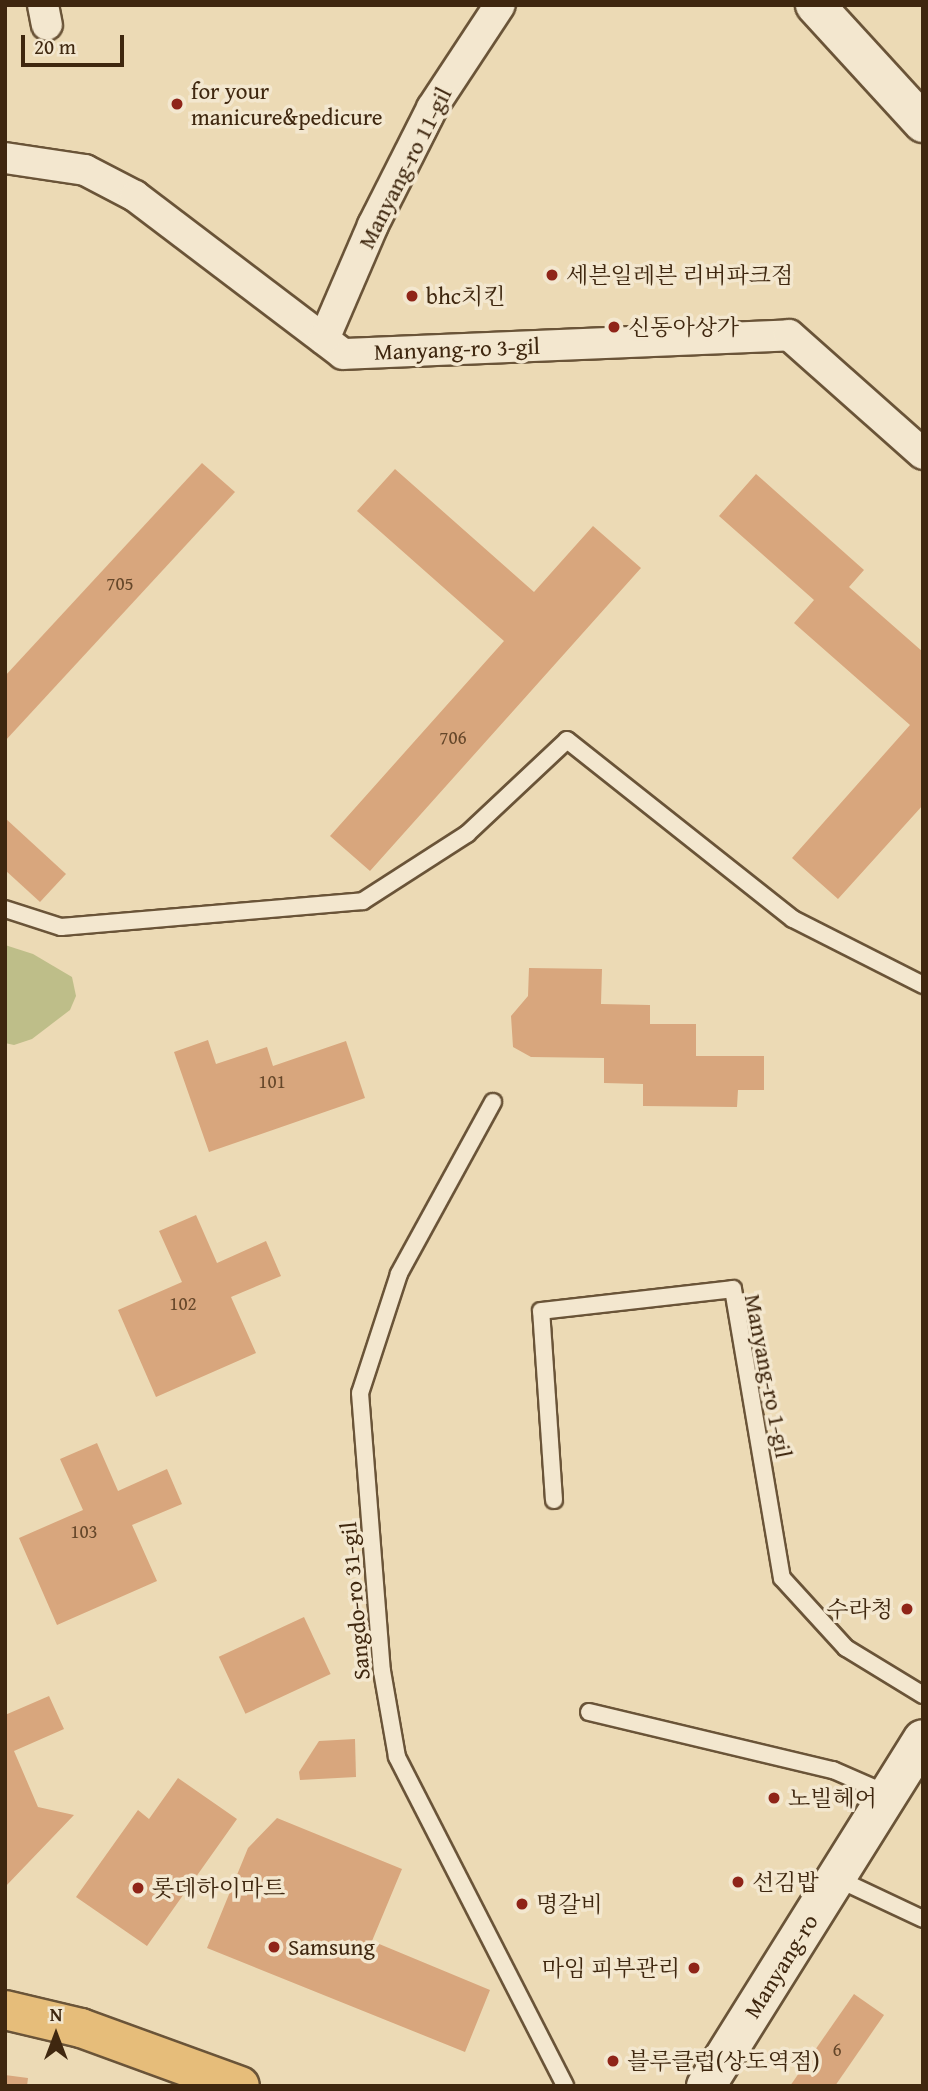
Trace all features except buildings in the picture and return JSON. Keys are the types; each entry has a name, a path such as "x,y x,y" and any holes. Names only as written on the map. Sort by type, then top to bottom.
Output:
{"main road":[{"path":"5,2010 81,2028 240,2086"}],"street":[{"name":"Manyang-ro 11-gil","path":"324,339 373,225 432,108 500,5"},
{"path":"830,10 923,123"},
{"name":"Manyang-ro 3-gil","path":"5,158 85,170 135,196 343,354 789,335 923,454"},
{"name":"Manyang-ro","path":"706,2086 923,1739"}],"lane":[{"path":"5,909 61,927 363,901 467,834 567,740 793,919 923,985"},
{"name":"Sangdo-ro 31-gil","path":"493,1102 399,1274 359,1393 382,1671 397,1756 565,2086"},
{"name":"Manyang-ro 1-gil","path":"554,1500 541,1311 733,1289 782,1578 846,1648 923,1695"},
{"path":"589,1712 833,1770 888,1794"},
{"path":"836,1878 923,1919"}],"green space":[{"path":"5,945 33,954 72,977 76,996 70,1010 32,1039 14,1045 5,1043"}],"place":[{"name":"for your manicure&pedicure","path":"177,104"},
{"name":"세븐일레븐 리버파크점","path":"552,275"},
{"name":"bhc치킨","path":"412,296"},
{"name":"신동아상가","path":"614,327"},
{"name":"수라청","path":"907,1609"},
{"name":"노빌헤어","path":"774,1798"},
{"name":"선김밥","path":"738,1882"},
{"name":"롯데하이마트","path":"138,1888"},
{"name":"명갈비","path":"522,1904"},
{"name":"Samsung","path":"274,1947"},
{"name":"마임 피부관리","path":"694,1968"},
{"name":"블루클럽(상도역점)","path":"613,2061"}]}
